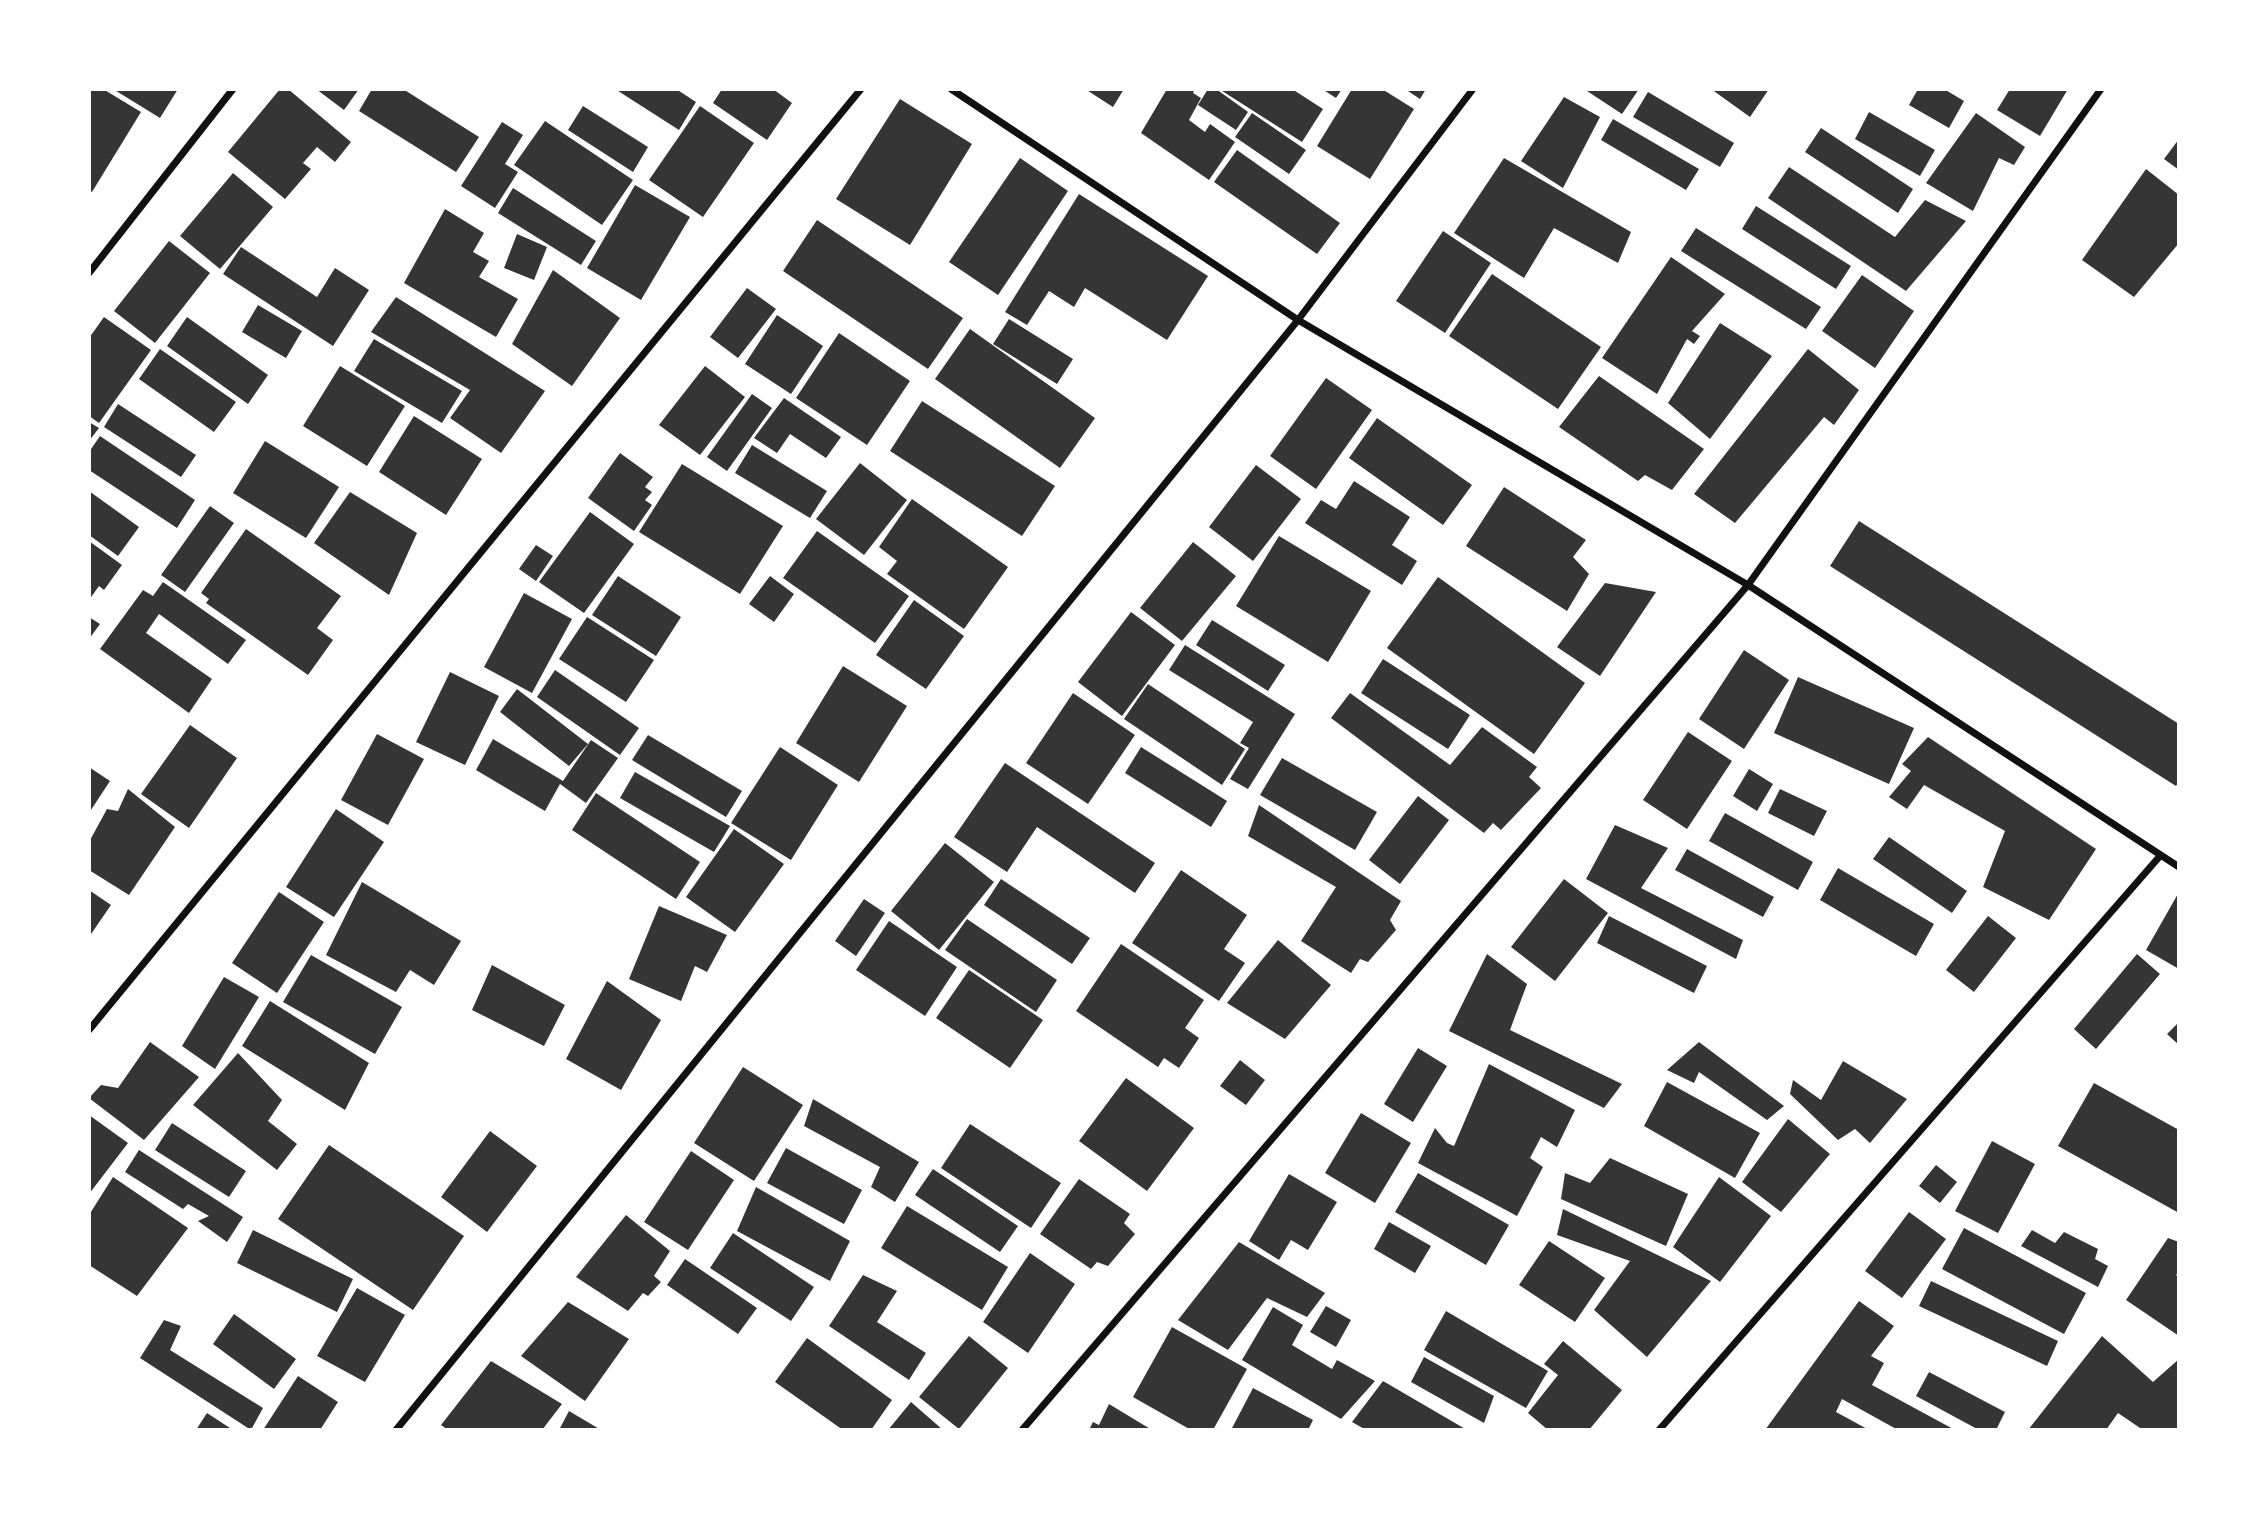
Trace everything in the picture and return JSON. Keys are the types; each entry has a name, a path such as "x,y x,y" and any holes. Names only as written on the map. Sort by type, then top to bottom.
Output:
{"street":[{"path":"89,273 233,89"},
{"path":"89,1030 861,89"},
{"path":"951,89 1298,320 1748,585 2179,867"},
{"path":"396,1430 1298,320 1473,89"},
{"path":"1022,1430 1748,585 2101,89"},
{"path":"1659,1430 2160,856"}],"building":[{"path":"89,89 103,89 141,112 92,192 89,190"},
{"path":"113,89 178,89 160,118"},
{"path":"280,89 288,89 351,142 335,162 317,147 303,163 311,169 285,199 228,152"},
{"path":"316,89 359,89 344,110"},
{"path":"372,89 403,89 479,137 456,172 359,111"},
{"path":"615,89 676,89 696,102 679,130"},
{"path":"722,89 773,89 792,103 767,140 713,103"},
{"path":"1085,89 1124,89 1113,107"},
{"path":"1167,89 1195,89 1193,93 1201,98 1189,120 1205,132 1210,124 1235,142 1209,180 1141,133"},
{"path":"1208,89 1216,89 1248,112 1236,130 1198,105"},
{"path":"1219,89 1292,89 1323,109 1302,142"},
{"path":"1322,89 1342,89 1336,98"},
{"path":"1352,89 1382,89 1414,109 1370,179 1317,146"},
{"path":"1405,89 1426,89 1420,99"},
{"path":"1584,89 1639,89 1622,114"},
{"path":"1711,89 1769,89 1750,117"},
{"path":"1918,89 1944,89 1964,101 1949,128 1909,105"},
{"path":"2010,89 2068,89 2040,136 1997,110"},
{"path":"1648,92 1734,143 1720,167 1633,117"},
{"path":"1564,97 1600,117 1563,188 1521,161"},
{"path":"900,99 972,144 910,245 836,199"},
{"path":"583,106 648,147 633,172 568,130"},
{"path":"700,106 754,143 703,217 649,180"},
{"path":"1869,112 1935,150 1920,176 1855,139"},
{"path":"1252,113 1306,150 1289,174 1235,137"},
{"path":"1976,113 2025,147 2014,165 1999,158 1973,211 1926,183"},
{"path":"1613,119 1699,169 1686,190 1601,140"},
{"path":"545,121 633,180 602,225 514,165"},
{"path":"502,122 523,135 505,164 518,172 495,208 461,186"},
{"path":"1821,128 1913,189 1898,213 1805,152"},
{"path":"2179,139 2179,170 2164,159"},
{"path":"1237,150 1340,223 1317,254 1214,182"},
{"path":"1020,158 1068,191 998,295 949,262"},
{"path":"1504,158 1631,232 1618,263 1554,228 1524,278 1454,233"},
{"path":"1789,167 1895,237 1925,200 1966,221 1906,291 1768,198"},
{"path":"2146,169 2179,195 2179,243 2134,297 2082,260"},
{"path":"233,173 273,207 220,269 180,236"},
{"path":"635,185 690,217 641,300 587,268"},
{"path":"513,188 596,241 581,265 498,213"},
{"path":"1079,194 1208,276 1167,340 1085,288 1074,307 1049,291 1027,325 1005,312"},
{"path":"1756,206 1851,266 1836,289 1742,229"},
{"path":"445,209 484,233 473,252 489,261 479,277 518,299 496,337 404,283"},
{"path":"817,220 963,318 928,369 783,271"},
{"path":"1696,228 1821,307 1806,329 1681,251"},
{"path":"1443,231 1491,263 1445,333 1396,301"},
{"path":"517,234 547,247 534,280 504,268"},
{"path":"169,241 210,273 155,343 114,311"},
{"path":"241,247 317,297 335,268 369,290 333,346 223,274"},
{"path":"1671,257 1725,294 1692,331 1700,336 1694,344 1687,339 1657,394 1602,358"},
{"path":"553,270 620,318 572,386 512,344"},
{"path":"1492,274 1601,347 1558,409 1449,336"},
{"path":"1862,275 1914,311 1875,368 1822,331"},
{"path":"747,288 776,309 738,358 710,337"},
{"path":"396,297 545,391 501,453 450,418 470,390 371,332"},
{"path":"258,305 302,331 286,358 242,332"},
{"path":"777,315 823,346 791,394 745,364"},
{"path":"104,317 151,350 99,423 89,416 89,338"},
{"path":"187,317 268,375 248,404 167,346"},
{"path":"1009,319 1073,359 1057,384 993,344"},
{"path":"1720,323 1772,356 1710,439 1668,403"},
{"path":"970,329 1095,418 1060,468 935,379"},
{"path":"839,333 910,381 867,445 796,398"},
{"path":"374,339 462,391 442,423 354,371"},
{"path":"160,349 236,402 214,432 139,379"},
{"path":"1808,349 1859,390 1834,425 1824,417 1735,523 1694,494"},
{"path":"340,366 405,406 367,466 303,426"},
{"path":"705,366 745,397 700,455 659,425"},
{"path":"1599,376 1704,449 1672,490 1645,475 1638,481 1559,427"},
{"path":"1326,378 1372,410 1316,489 1270,456"},
{"path":"752,394 772,408 727,471 707,457"},
{"path":"784,398 841,437 826,458 790,434 777,453 754,438"},
{"path":"922,401 1055,486 1022,536 890,451"},
{"path":"118,404 196,455 181,477 104,427"},
{"path":"414,416 482,459 446,515 379,472"},
{"path":"1377,418 1472,485 1443,525 1349,458"},
{"path":"89,422 99,428 89,441"},
{"path":"100,436 195,500 177,528 89,470 89,452"},
{"path":"265,441 339,487 306,538 233,493"},
{"path":"752,445 827,491 810,518 735,473"},
{"path":"620,453 653,477 645,487 652,492 645,500 652,505 634,531 588,498"},
{"path":"860,463 907,500 864,555 816,519"},
{"path":"682,464 783,526 740,594 639,532"},
{"path":"1256,465 1301,499 1253,561 1209,527"},
{"path":"1354,481 1410,517 1392,545 1417,561 1402,585 1305,523 1321,500 1336,509"},
{"path":"1504,487 1586,540 1573,557 1589,574 1567,611 1466,546"},
{"path":"89,491 139,527 118,556 89,535"},
{"path":"350,492 417,533 389,595 314,543"},
{"path":"912,499 1008,567 964,629 887,574 897,561 879,547"},
{"path":"210,506 234,523 185,592 161,575"},
{"path":"590,512 634,544 584,613 539,582"},
{"path":"1859,521 2179,724 2179,781 2176,786 1830,566"},
{"path":"246,529 341,596 317,628 333,640 308,675 206,603 209,599 201,593"},
{"path":"817,531 909,596 875,643 783,578"},
{"path":"1279,536 1371,591 1328,662 1236,606"},
{"path":"89,541 122,565 104,590 99,586 89,600"},
{"path":"1193,542 1236,576 1182,641 1140,608"},
{"path":"536,545 553,556 536,581 519,569"},
{"path":"618,576 681,617 656,656 592,615"},
{"path":"770,576 794,594 774,622 749,604"},
{"path":"1438,577 1585,683 1534,754 1387,648"},
{"path":"163,582 246,640 228,664 159,614 146,633 212,679 189,713 100,649 143,590 153,596"},
{"path":"1605,583 1656,592 1600,676 1557,647"},
{"path":"524,593 572,619 532,693 484,667"},
{"path":"914,600 964,636 926,689 876,655"},
{"path":"1131,612 1175,645 1122,716 1078,682"},
{"path":"89,617 100,624 89,639"},
{"path":"587,617 654,660 626,702 559,659"},
{"path":"1212,620 1285,665 1268,691 1196,645"},
{"path":"1185,645 1295,714 1248,789 1230,779 1249,748 1240,743 1253,722 1169,670"},
{"path":"1744,650 1789,680 1744,749 1699,719"},
{"path":"1383,659 1470,715 1448,749 1361,693"},
{"path":"843,666 907,706 859,782 796,743"},
{"path":"555,670 639,728 620,755 537,697"},
{"path":"450,672 499,696 465,765 416,742"},
{"path":"1798,677 1914,728 1889,784 1774,733"},
{"path":"1148,684 1245,749 1222,785 1124,719"},
{"path":"517,689 588,744 569,766 500,712"},
{"path":"1073,693 1135,735 1088,804 1026,763"},
{"path":"1350,693 1450,765 1482,727 1537,767 1529,777 1541,788 1501,830 1493,823 1484,833 1331,718"},
{"path":"190,725 237,758 189,828 141,794"},
{"path":"1688,732 1732,761 1687,829 1643,800"},
{"path":"377,734 424,759 388,825 341,800"},
{"path":"648,735 742,791 726,817 632,760"},
{"path":"1928,737 2096,849 2049,920 1983,887 2005,831 1924,785 1907,809 1889,797 1911,771 1902,764"},
{"path":"493,739 563,781 591,740 618,758 586,803 560,784 545,811 476,770"},
{"path":"780,747 838,785 791,860 731,823"},
{"path":"1141,747 1227,801 1211,827 1125,773"},
{"path":"1282,758 1377,812 1355,850 1260,795"},
{"path":"1005,763 1155,863 1135,893 1037,827 1007,872 954,837"},
{"path":"89,767 110,781 89,813"},
{"path":"1749,769 1773,784 1757,811 1733,796"},
{"path":"635,772 730,826 714,852 620,798"},
{"path":"128,789 175,827 129,895 89,870 89,842 107,809 118,811"},
{"path":"1780,789 1827,811 1814,836 1768,813"},
{"path":"596,793 700,862 676,899 572,830"},
{"path":"1418,796 1449,820 1400,884 1369,860"},
{"path":"1259,805 1401,901 1390,920 1396,930 1368,962 1360,959 1351,973 1301,941 1336,887 1248,836"},
{"path":"336,809 384,842 334,917 286,887"},
{"path":"1725,813 1813,862 1798,890 1709,841"},
{"path":"1615,825 1668,848 1641,888 1743,940 1736,959 1586,879"},
{"path":"734,829 784,864 735,932 686,897"},
{"path":"1889,837 1967,891 1952,913 1873,859"},
{"path":"945,843 994,882 939,950 891,911"},
{"path":"1687,849 1774,897 1763,917 1675,870"},
{"path":"1838,868 1934,924 1916,956 1820,900"},
{"path":"1181,870 1247,915 1224,949 1245,963 1219,1001 1132,943"},
{"path":"1001,879 1090,938 1072,964 984,905"},
{"path":"1564,879 1608,913 1555,981 1511,947"},
{"path":"362,882 461,941 434,985 410,970 396,992 326,955"},
{"path":"89,890 111,905 89,937"},
{"path":"279,892 324,922 277,993 232,963"},
{"path":"2179,892 2179,969 2146,950"},
{"path":"864,899 885,913 856,956 835,941"},
{"path":"659,906 727,935 707,972 695,966 681,1001 629,979"},
{"path":"1609,916 1707,966 1694,993 1597,943"},
{"path":"1988,916 2016,938 1974,992 1946,970"},
{"path":"967,919 1057,980 1036,1012 945,950"},
{"path":"889,921 957,967 925,1016 856,970"},
{"path":"1278,940 1331,985 1285,1039 1227,1003"},
{"path":"1121,944 1204,1000 1185,1028 1199,1038 1179,1068 1164,1058 1158,1067 1076,1011"},
{"path":"1487,954 1527,984 1510,1030 1622,1084 1604,1108 1449,1031"},
{"path":"2137,954 2160,974 2096,1049 2074,1029"},
{"path":"311,955 402,1007 375,1054 283,1002"},
{"path":"492,965 565,1005 544,1046 472,1010"},
{"path":"969,970 1043,1020 1010,1068 936,1018"},
{"path":"224,977 259,997 215,1069 182,1046"},
{"path":"607,981 661,1020 621,1090 566,1059"},
{"path":"270,1001 369,1063 345,1110 242,1046"},
{"path":"2179,1022 2179,1045 2167,1034"},
{"path":"150,1042 199,1077 144,1140 89,1098 101,1085 118,1088"},
{"path":"1699,1042 1784,1106 1767,1120 1699,1072 1694,1083 1667,1070"},
{"path":"1418,1048 1447,1066 1413,1122 1384,1104"},
{"path":"238,1053 282,1100 268,1121 297,1144 277,1170 193,1105"},
{"path":"1240,1060 1265,1080 1246,1105 1220,1086"},
{"path":"1843,1061 1907,1099 1870,1143 1855,1129 1838,1140 1790,1094 1793,1080 1821,1100"},
{"path":"1489,1064 1575,1110 1557,1147 1541,1137 1530,1158 1543,1167 1517,1216 1418,1163 1435,1128 1447,1143 1454,1146"},
{"path":"743,1067 803,1105 754,1181 694,1143"},
{"path":"1126,1078 1194,1128 1147,1191 1079,1141"},
{"path":"1667,1082 1760,1133 1735,1178 1644,1126"},
{"path":"2094,1083 2179,1130 2179,1213 2058,1146"},
{"path":"813,1099 919,1162 895,1202 871,1187 880,1167 804,1126"},
{"path":"1361,1113 1411,1143 1375,1203 1325,1173"},
{"path":"89,1115 128,1143 89,1194"},
{"path":"1788,1119 1830,1154 1781,1212 1742,1182"},
{"path":"172,1123 246,1171 229,1197 155,1150"},
{"path":"970,1124 1061,1183 1031,1228 941,1168"},
{"path":"490,1131 537,1166 487,1232 441,1197"},
{"path":"1992,1141 2035,1164 1998,1233 1955,1211"},
{"path":"329,1145 464,1236 413,1310 278,1219"},
{"path":"786,1148 862,1190 844,1224 767,1183"},
{"path":"139,1150 243,1217 227,1242 198,1221 209,1216 188,1204 183,1209 125,1172"},
{"path":"691,1151 734,1180 688,1250 644,1222"},
{"path":"1610,1158 1688,1194 1666,1246 1561,1199 1565,1173 1590,1183"},
{"path":"1936,1165 1957,1182 1940,1203 1919,1186"},
{"path":"933,1169 1018,1226 1000,1252 915,1195"},
{"path":"1418,1173 1509,1225 1486,1265 1395,1212"},
{"path":"1289,1174 1337,1202 1308,1250 1291,1240 1279,1260 1249,1241"},
{"path":"113,1177 188,1228 137,1296 89,1265 89,1215"},
{"path":"1719,1177 1771,1216 1720,1282 1673,1247"},
{"path":"1079,1179 1130,1214 1124,1223 1135,1234 1108,1266 1097,1262 1091,1269 1040,1234"},
{"path":"756,1187 850,1241 830,1281 737,1231"},
{"path":"907,1206 1008,1267 982,1310 881,1248"},
{"path":"1563,1209 1711,1281 1647,1357 1594,1310 1630,1261 1557,1235"},
{"path":"1909,1212 1946,1239 1902,1298 1865,1271"},
{"path":"626,1215 670,1251 654,1276 661,1282 648,1296 643,1293 628,1311 576,1277"},
{"path":"1389,1222 1431,1246 1415,1273 1374,1249"},
{"path":"1964,1228 2086,1293 2064,1334 1942,1269"},
{"path":"253,1230 353,1279 337,1312 237,1263"},
{"path":"2032,1230 2055,1243 2064,1232 2098,1249 2095,1259 2108,1266 2098,1287 2021,1246"},
{"path":"733,1233 814,1287 791,1321 710,1268"},
{"path":"2168,1238 2179,1242 2179,1271 2176,1275 2179,1277 2179,1336 2126,1300"},
{"path":"1549,1241 1605,1278 1575,1322 1519,1285"},
{"path":"1239,1242 1325,1293 1307,1317 1267,1298 1228,1350 1178,1320"},
{"path":"1030,1253 1075,1284 1028,1353 983,1322"},
{"path":"685,1259 757,1308 738,1334 667,1285"},
{"path":"863,1275 897,1291 877,1322 926,1353 909,1380 829,1326"},
{"path":"1931,1281 2058,1341 2047,1366 1919,1306"},
{"path":"357,1288 405,1315 365,1382 317,1356"},
{"path":"1859,1301 1894,1326 1871,1356 1884,1363 1872,1385 1955,1430 1898,1430 1842,1399 1836,1412 1869,1430 1765,1430"},
{"path":"568,1302 629,1339 585,1401 521,1356"},
{"path":"1326,1306 1351,1320 1336,1347 1310,1332"},
{"path":"1273,1307 1303,1325 1292,1345 1332,1369 1337,1360 1375,1381 1341,1419 1242,1360"},
{"path":"1446,1311 1548,1371 1526,1408 1424,1350"},
{"path":"234,1314 296,1359 274,1389 213,1344"},
{"path":"164,1320 181,1326 170,1350 263,1408 251,1430 140,1358"},
{"path":"1172,1327 1247,1369 1213,1430 1191,1430 1133,1397"},
{"path":"969,1336 1008,1368 959,1429 919,1397"},
{"path":"2102,1336 2153,1382 2179,1359 2179,1430 2143,1430 2118,1413 2106,1430 2028,1430"},
{"path":"807,1338 892,1400 871,1430 843,1430 775,1382"},
{"path":"1563,1341 1622,1390 1589,1430 1548,1430 1528,1413 1558,1375 1544,1364"},
{"path":"1424,1357 1494,1396 1484,1423 1411,1382"},
{"path":"491,1361 562,1404 542,1430 448,1430 441,1425"},
{"path":"1929,1372 2005,1412 1996,1430 1979,1430 1916,1396"},
{"path":"298,1376 338,1402 320,1430 263,1430"},
{"path":"1383,1381 1467,1430 1366,1430 1352,1422"},
{"path":"1253,1388 1313,1420 1308,1430 1231,1430"},
{"path":"911,1402 943,1430 888,1430"},
{"path":"1109,1404 1152,1430 1089,1430 1093,1422 1099,1425"},
{"path":"569,1411 601,1430 559,1430"},
{"path":"207,1413 233,1430 196,1430"}]}
